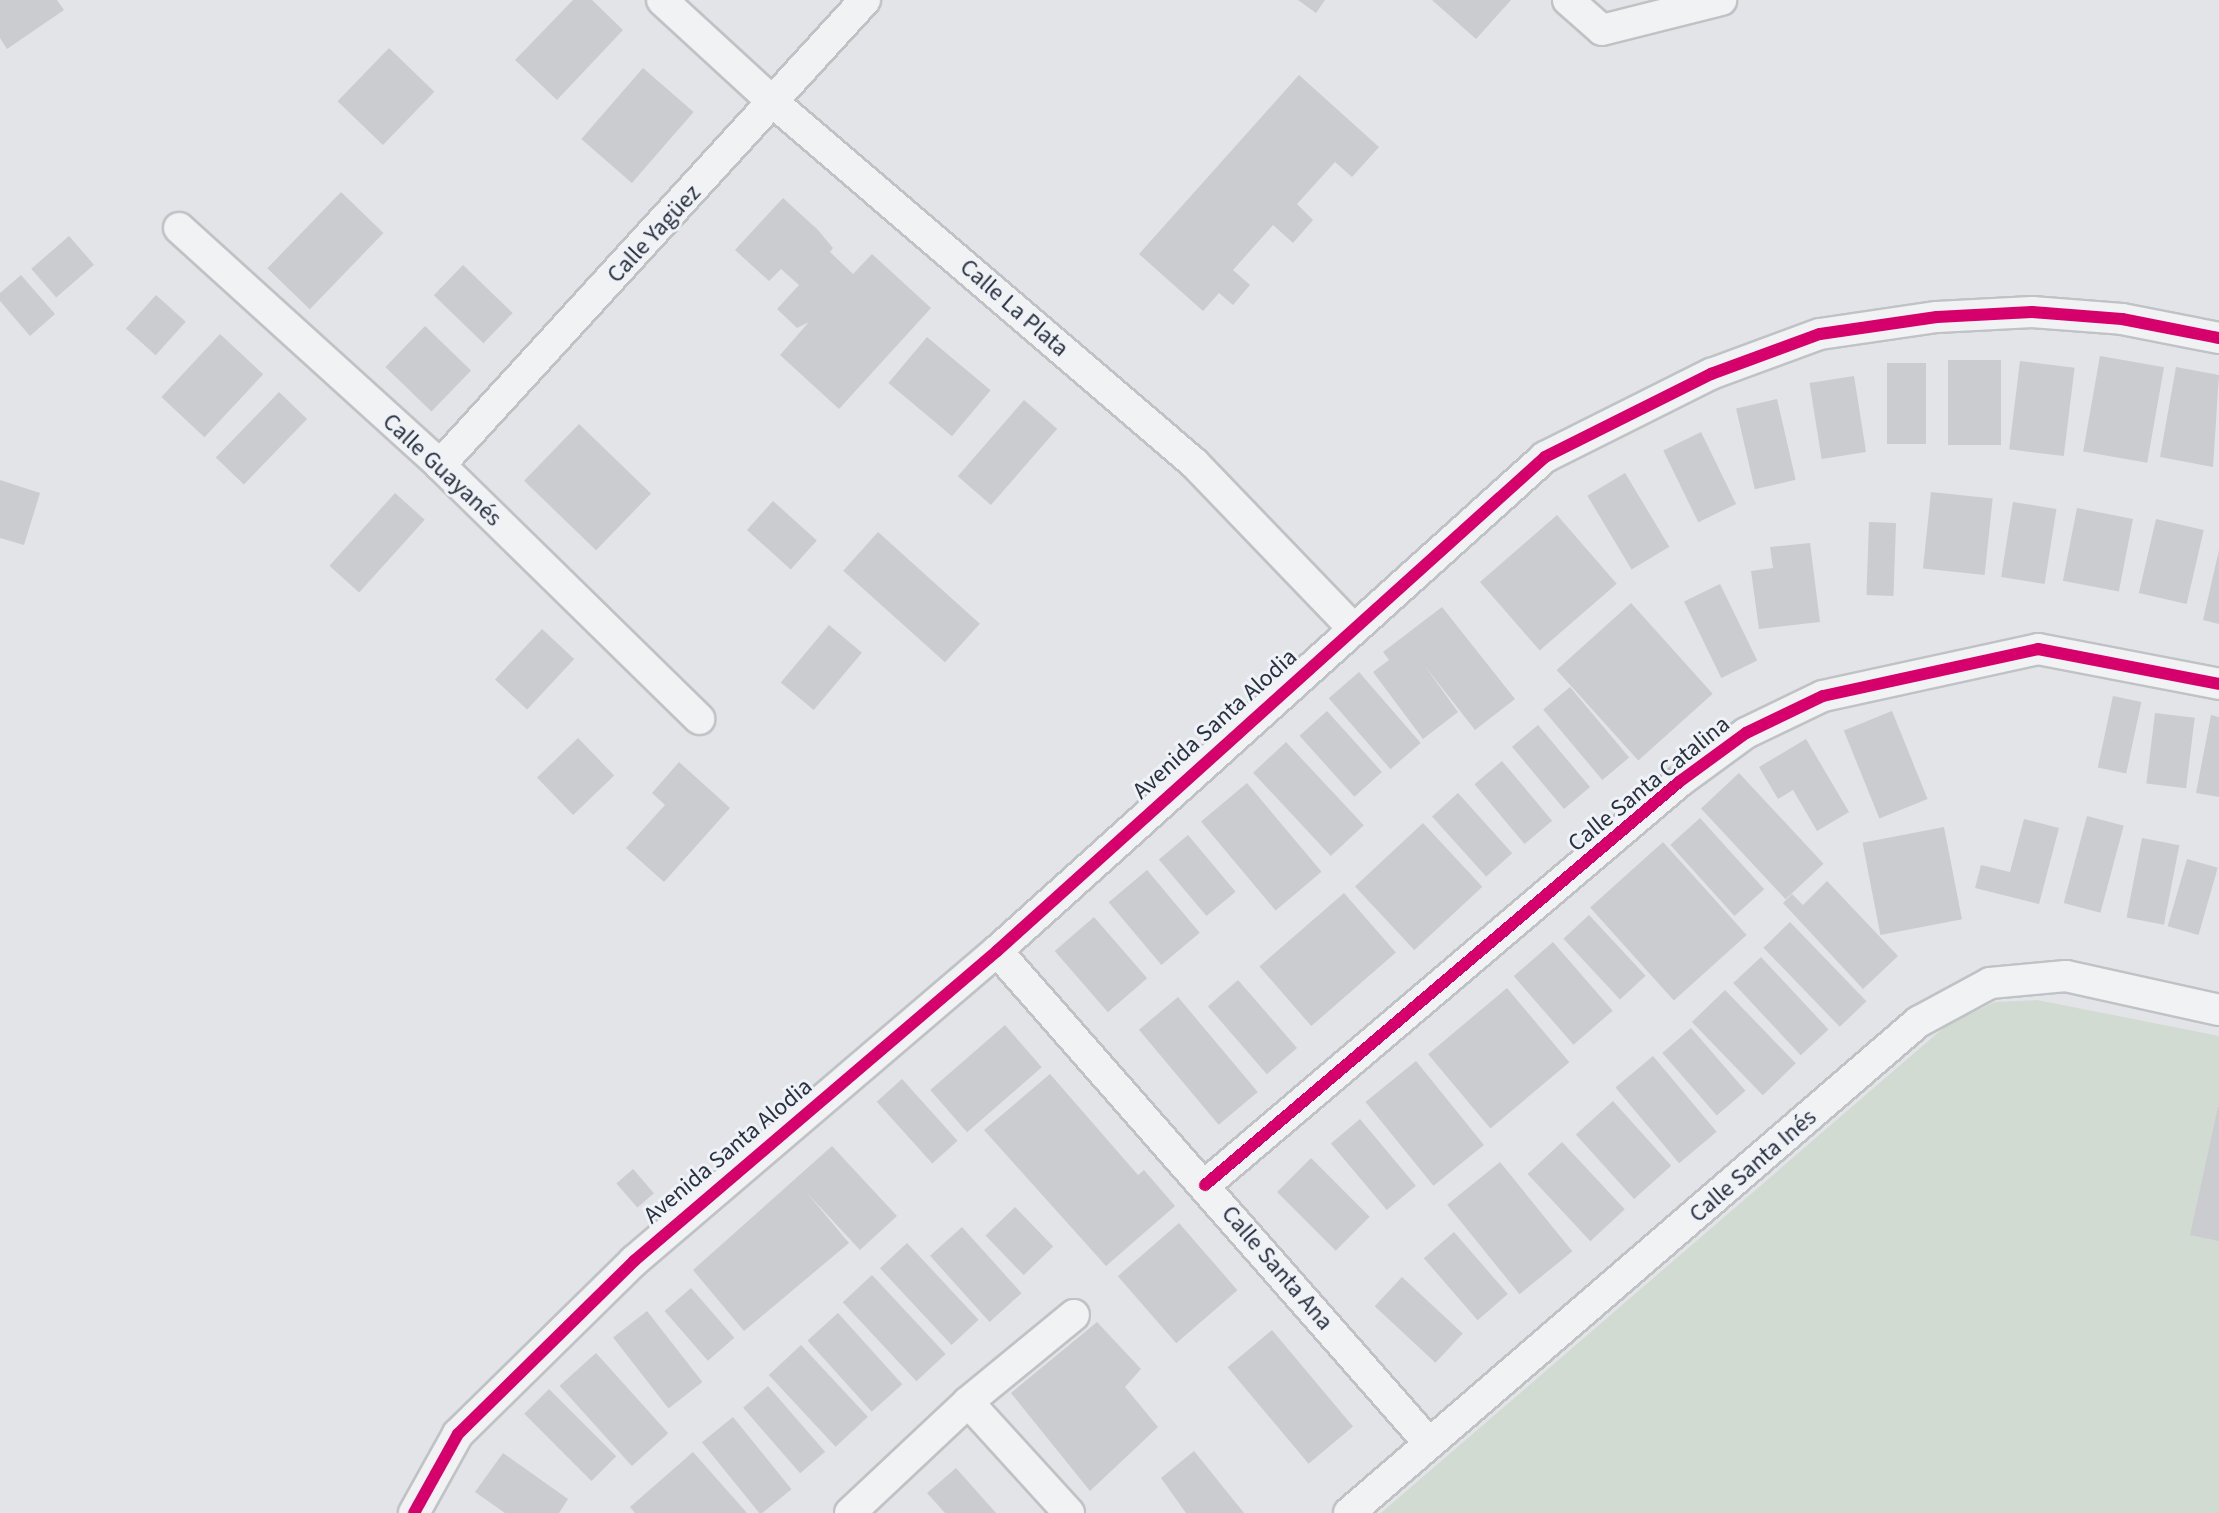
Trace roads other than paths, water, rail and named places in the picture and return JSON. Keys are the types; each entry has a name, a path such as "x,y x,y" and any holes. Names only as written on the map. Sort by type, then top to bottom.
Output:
{"street":[{"name":"Calle La Plata","path":"662,0 773,102 1194,463 1353,628"},
{"name":"Calle Yagüez","path":"440,465 865,0"},
{"path":"1568,0 1602,30 1721,0"},
{"name":"Calle Guayanés","path":"179,228 440,465 699,719"},
{"name":"Avenida Santa Alodia","path":"414,1513 458,1434 634,1261 997,951 1545,457 1711,374 1820,334 1937,317 2032,312 2122,319 2219,338"},
{"name":"Calle Santa Catalina","path":"1205,1185 1679,782 1746,733 1823,696 2038,649 2219,684"},
{"name":"Calle Santa Ana","path":"997,951 1429,1443"},
{"name":"Calle Santa Inés","path":"1349,1513 1930,1016 1990,983 2066,976 2219,1010"},
{"path":"850,1513 968,1402 1074,1315"},
{"path":"968,1402 1069,1513"}]}
